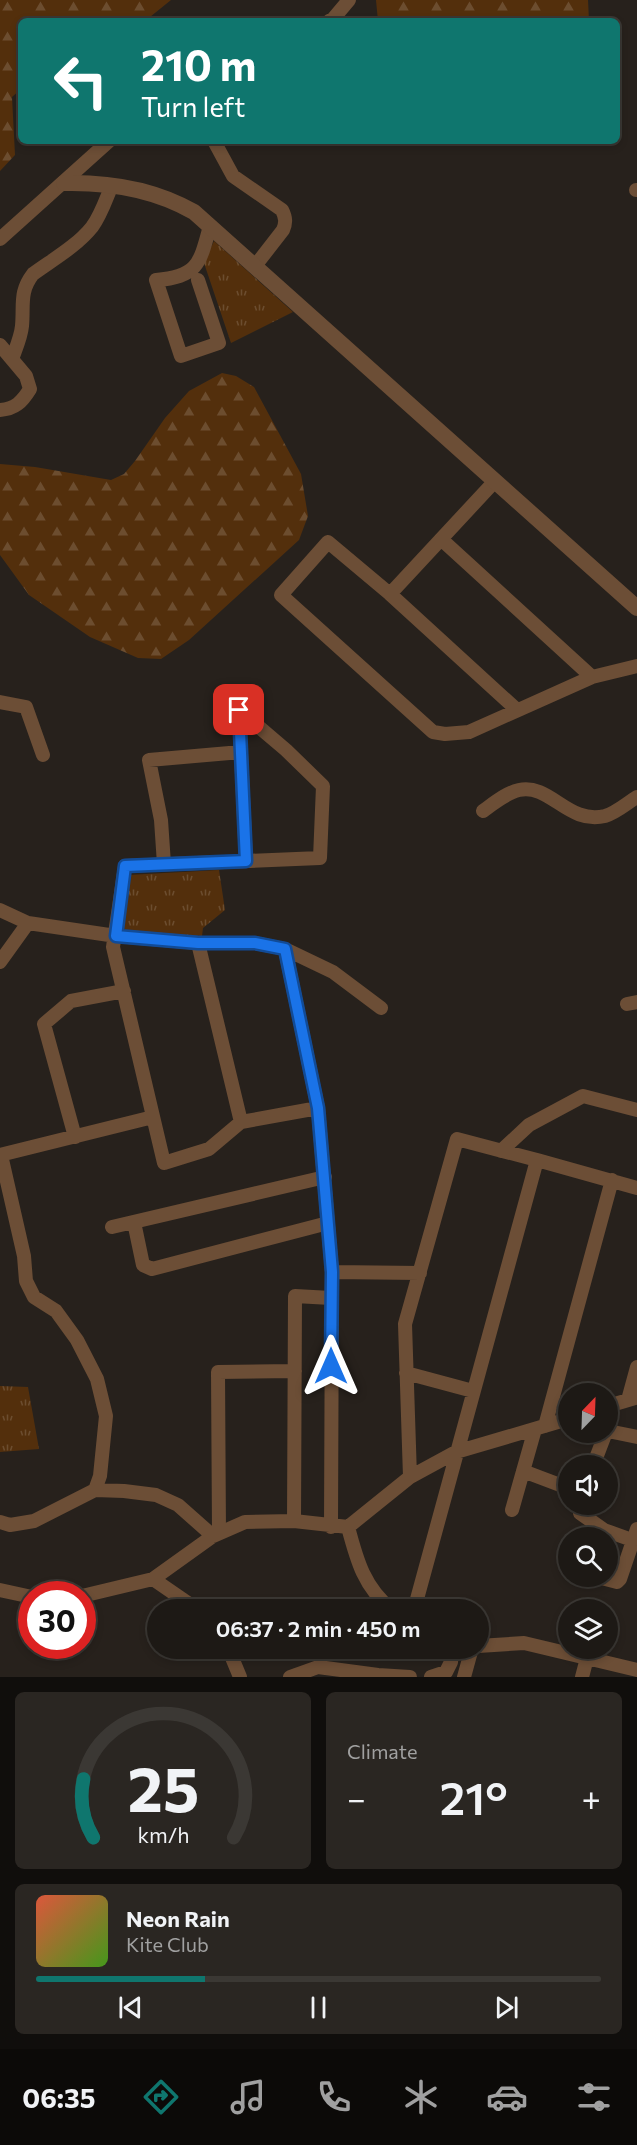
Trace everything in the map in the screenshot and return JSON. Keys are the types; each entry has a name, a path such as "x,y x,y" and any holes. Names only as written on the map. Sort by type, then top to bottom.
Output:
{"street":[{"path":"334,18 349,0"},
{"path":"0,239 106,144"},
{"path":"216,144 233,176 282,210 285,217 286,224 283,230 255,266"},
{"path":"64,183 112,185 156,194 194,212 637,608"},
{"path":"12,359 20,337 23,291 27,281 93,226 112,185"},
{"path":"198,280 219,343 181,356 156,280 175,279 190,272 199,261 210,226"},
{"path":"0,345 26,376 30,389 19,404 0,410"},
{"path":"390,594 495,481"},
{"path":"441,539 592,677"},
{"path":"517,710 390,594 328,542 281,595 433,732 469,732 592,677 637,666"},
{"path":"0,702 26,707 43,755"},
{"path":"246,861 239,710 286,750 323,786 320,858 125,866 114,947 164,1163 209,1149 241,1122 318,1108"},
{"path":"164,864 161,820 149,760 241,752"},
{"path":"483,812 504,796 520,790 533,790 580,816 593,818 607,816 637,797"},
{"path":"0,910 28,923 116,936 198,943 255,943 285,949 333,972 381,1008"},
{"path":"0,962 28,923"},
{"path":"198,943 241,1122"},
{"path":"285,949 318,1108 325,1177 332,1272 331,1527"},
{"path":"75,1137 44,1024 71,1001 124,991"},
{"path":"501,1150 529,1125 583,1096 637,1110"},
{"path":"95,1490 100,1476 106,1416 98,1379 56,1311 34,1297 26,1281 24,1256 0,1155 153,1117"},
{"path":"410,1477 405,1324 457,1139 637,1188"},
{"path":"417,1599 537,1160"},
{"path":"112,1227 325,1177"},
{"path":"512,1510 523,1471 540,1428 612,1180"},
{"path":"134,1222 143,1265 152,1269 328,1223"},
{"path":"332,1272 420,1273"},
{"path":"294,1521 295,1296 332,1298"},
{"path":"618,1403 633,1399 637,1367"},
{"path":"216,1534 218,1372 295,1371"},
{"path":"406,1372 473,1390"},
{"path":"96,1593 153,1580 216,1534 245,1522 294,1521 331,1527 348,1527 410,1477 456,1452 558,1422"},
{"path":"618,1434 637,1437"},
{"path":"523,1471 558,1484"},
{"path":"0,1522 10,1525 34,1521 95,1490 124,1491 156,1495 178,1505 216,1534"},
{"path":"575,1527 579,1515"},
{"path":"588,1515 604,1530 635,1534 618,1581"},
{"path":"348,1527 359,1567 379,1599"},
{"path":"153,1580 182,1599"},
{"path":"0,1590 18,1593"},
{"path":"489,1645 524,1643 558,1651"},
{"path":"233,1659 240,1677"},
{"path":"431,1677 446,1672 452,1659"},
{"path":"464,1677 469,1659"},
{"path":"582,1677 587,1659"},
{"path":"591,1659 637,1670"},
{"path":"290,1677 318,1667 410,1677"}],"green space":[{"path":"0,0 171,0 149,18 18,18 18,92 12,97 15,155 0,171"},
{"path":"376,0 588,0 589,18 378,18"},
{"path":"214,241 293,312 231,343 204,263"},
{"path":"222,373 236,376 254,387 301,474 308,516 299,540 189,640 161,659 138,658 90,637 29,595 0,555 0,464 35,467 111,480 124,474 165,418 189,391"},
{"path":"219,870 225,910 203,928 202,936 128,932 121,926 128,875"},
{"path":"0,1386 28,1387 39,1449 0,1452"}],"route":[{"path":"239,710 246,861 125,866 116,936 198,943 255,943 285,949 318,1108 332,1272 331,1366"}]}
